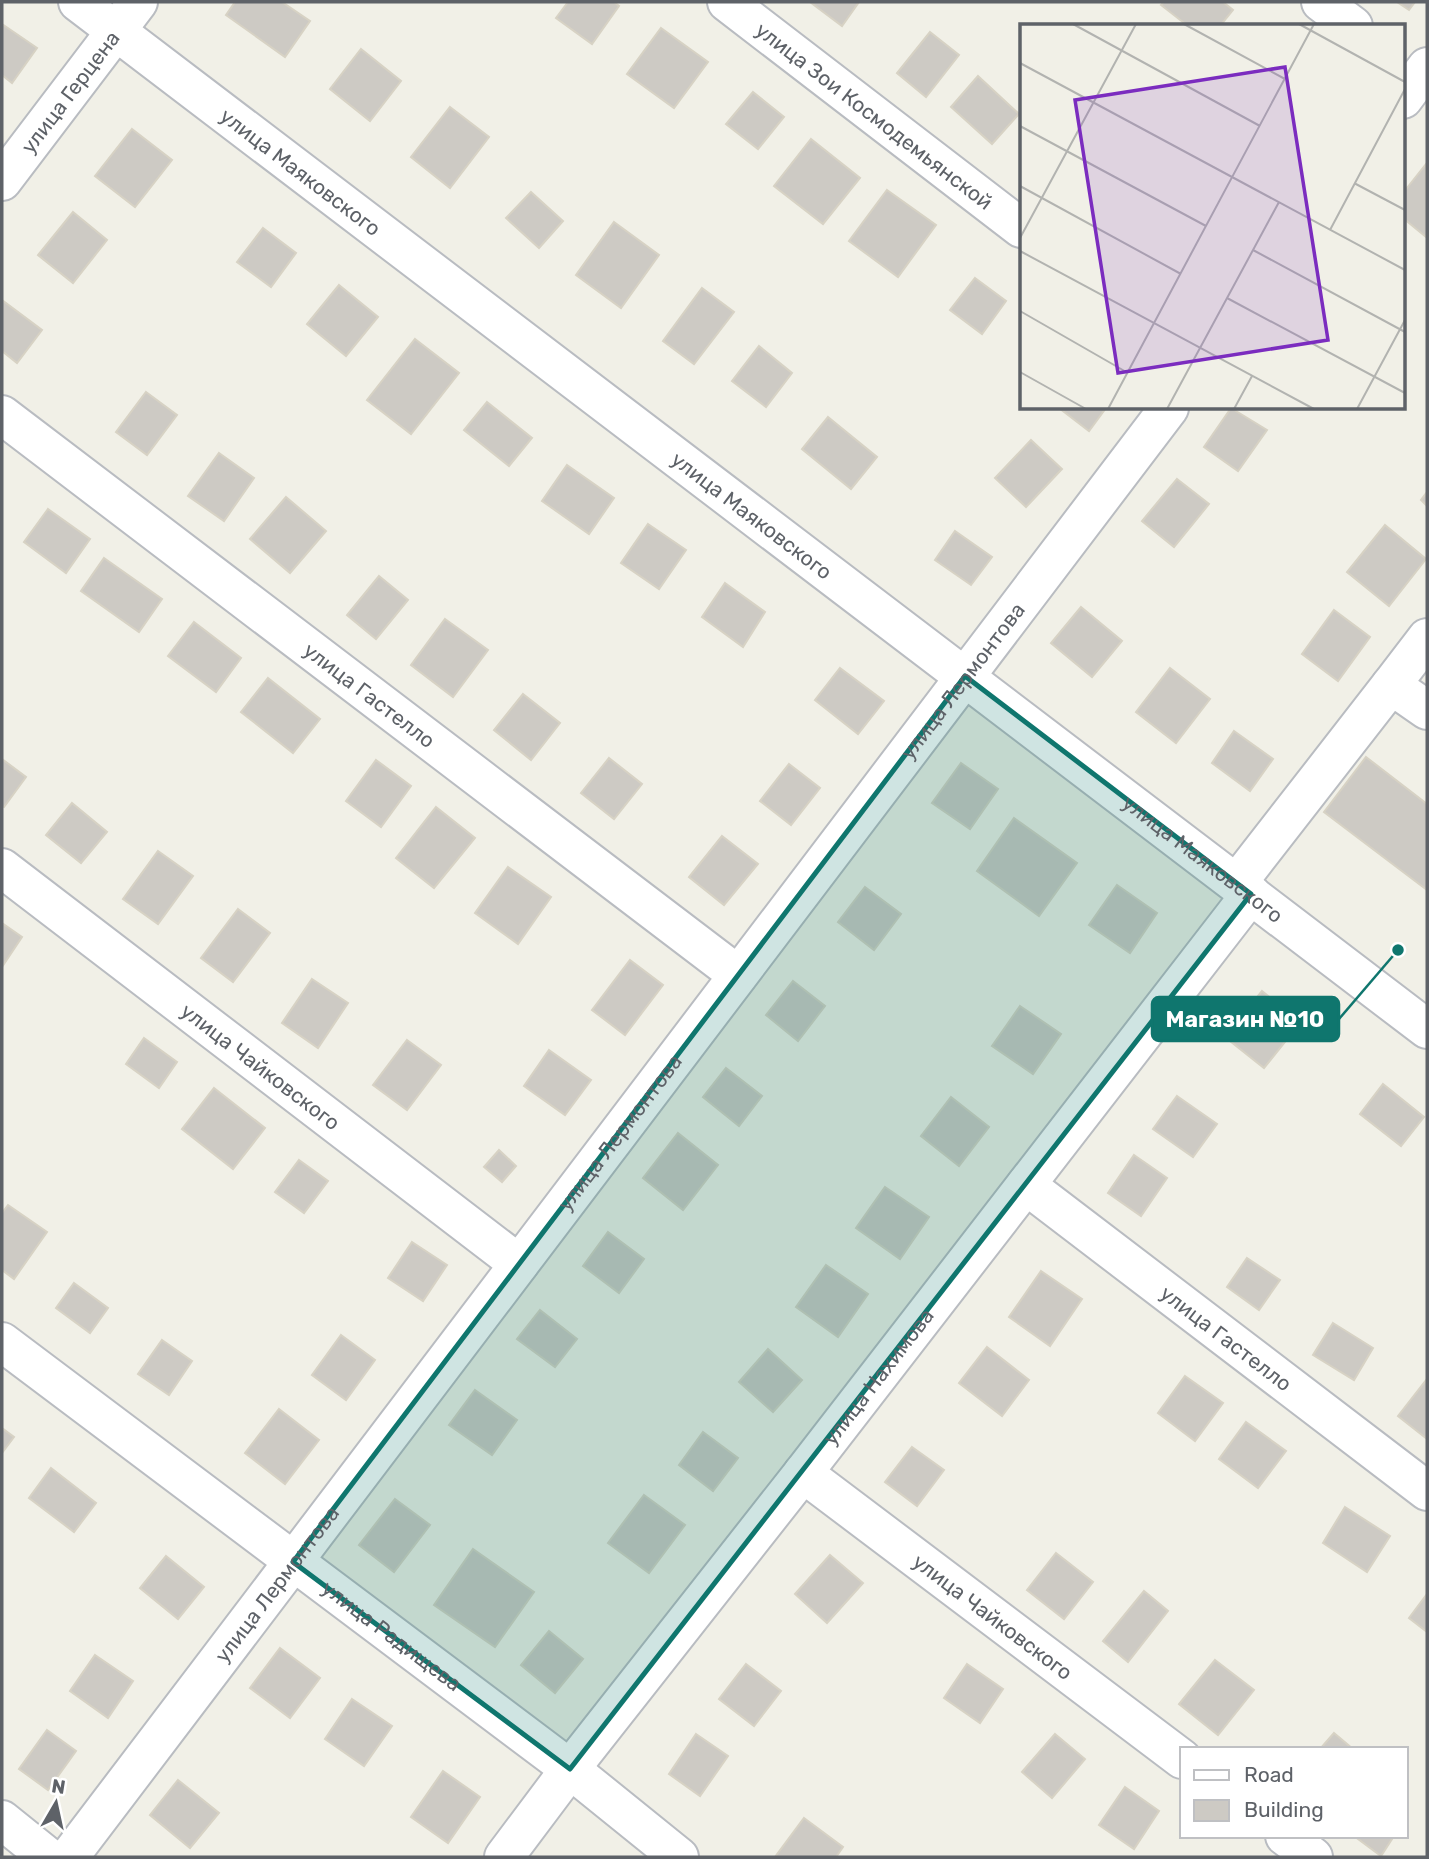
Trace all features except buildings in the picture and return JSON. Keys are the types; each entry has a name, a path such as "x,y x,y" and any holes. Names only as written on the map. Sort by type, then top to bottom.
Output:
{"street":[{"name":"улица Маяковского","path":"78,2 127,16 965,676 1427,1029"},
{"name":"улица Зои Космодемьянской","path":"727,2 1020,227"},
{"path":"1321,2 1350,24"},
{"name":"улица Герцена","path":"2,181 127,16"},
{"name":"улица Лермонтова","path":"69,1857 1166,410"},
{"name":"улица Гастелло","path":"2,415 738,975"},
{"name":"улица Нахимова","path":"505,1857 570,1769 1026,1185 1427,638"},
{"path":"1391,685 1427,710"},
{"name":"улица Чайковского","path":"2,868 519,1264"},
{"name":"улица Гастелло","path":"1026,1185 1427,1491"},
{"name":"улица Радищева","path":"2,1342 570,1769 679,1857"},
{"name":"улица Чайковского","path":"803,1473 1180,1757"},
{"path":"2,1820 48,1857"},
{"path":"1288,1838 1313,1857"}],"highlighted area":[{"path":"965,676 1251,894 570,1769 293,1562"}],"place":[{"name":"Магазин №10","path":"1398,950"}]}
